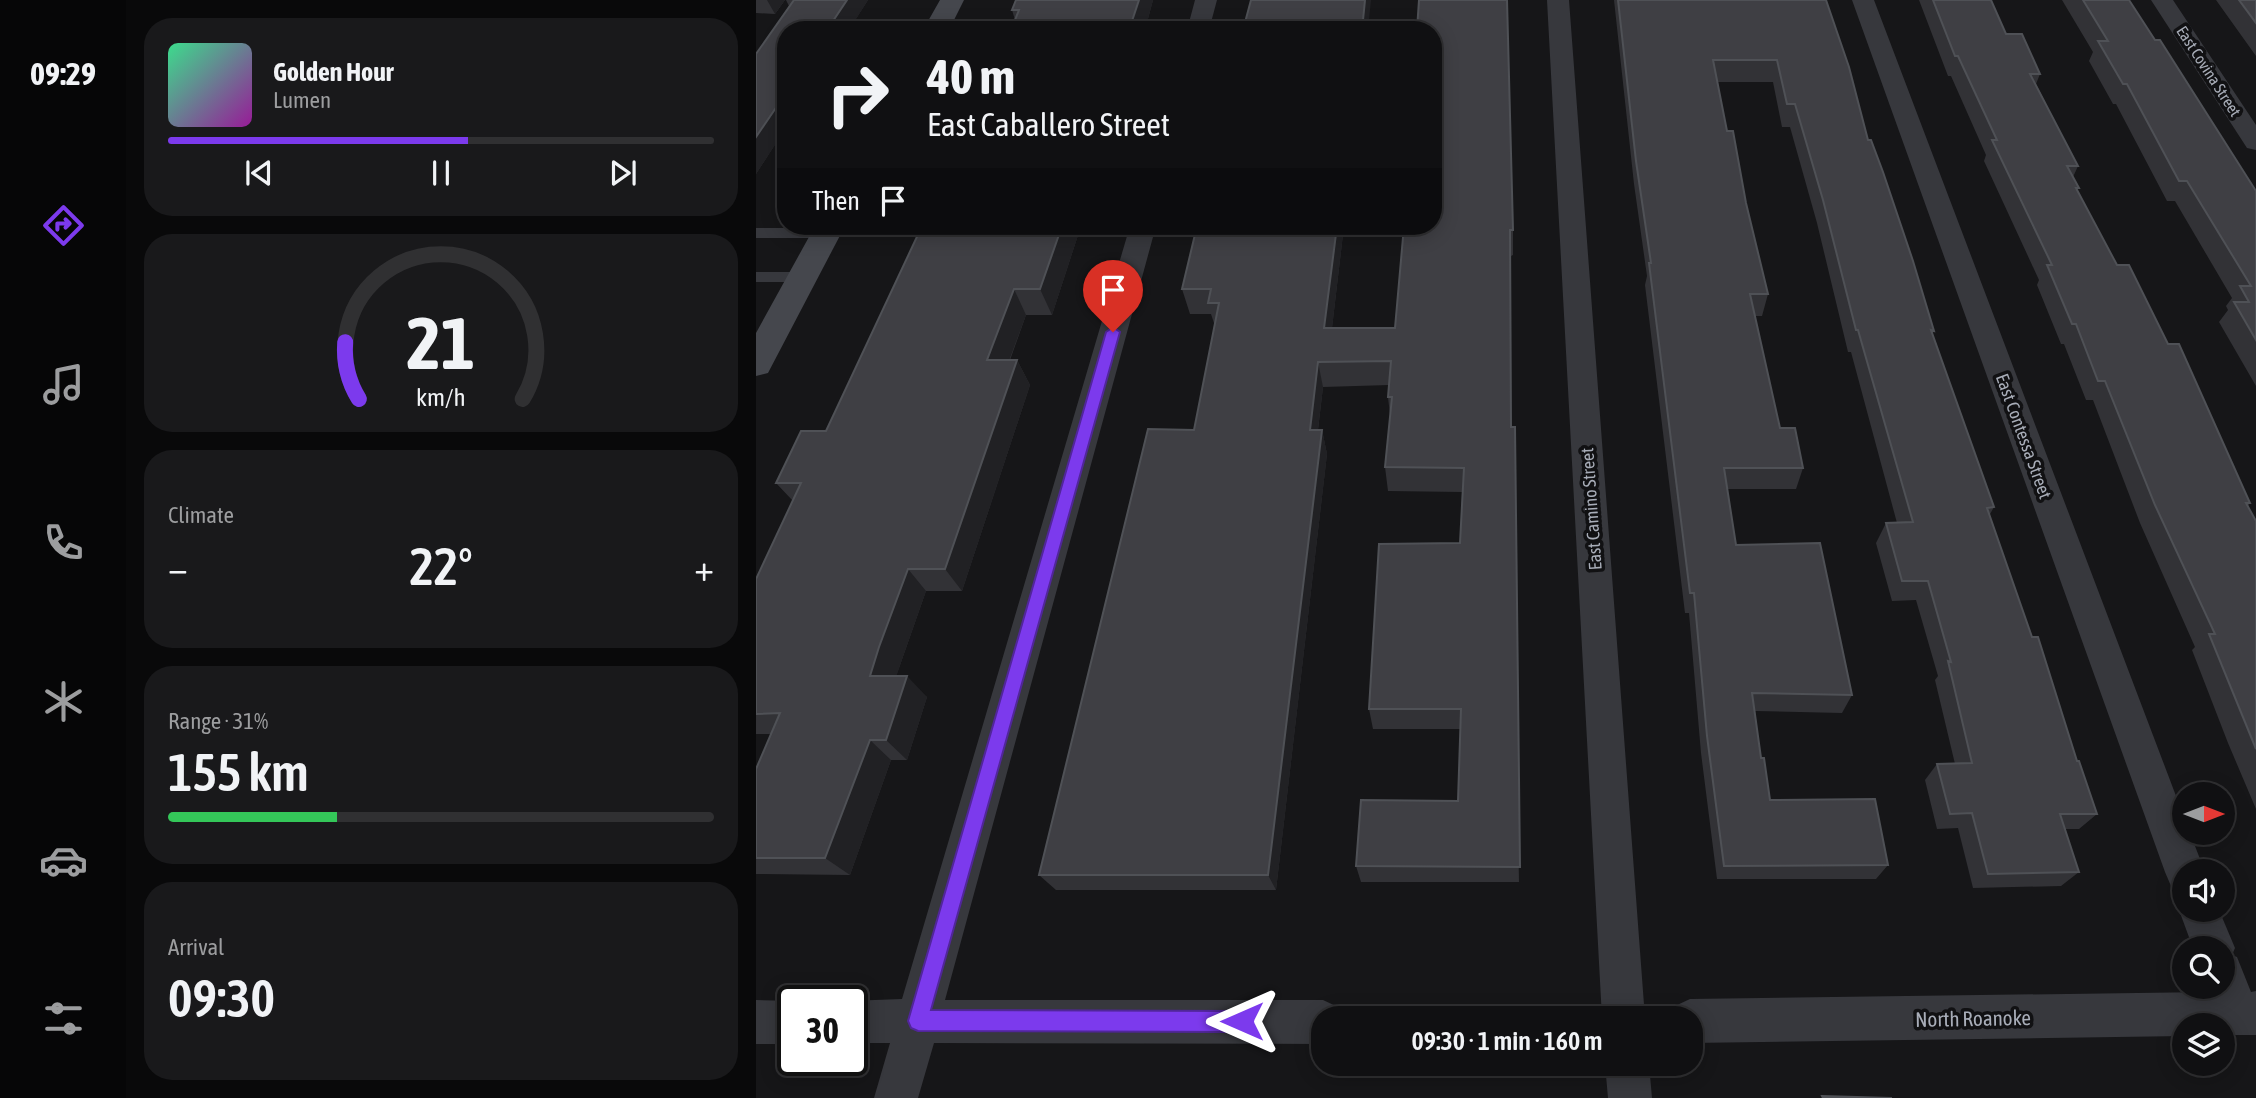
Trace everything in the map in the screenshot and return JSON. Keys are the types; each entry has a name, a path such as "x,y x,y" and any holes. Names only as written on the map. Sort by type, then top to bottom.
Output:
{"main road":[{"path":"940,21 951,0"},
{"path":"756,364 826,235"}],"street":[{"path":"1200,21 1206,0"},
{"name":"East Camino Street","path":"1558,0 1623,1006"},
{"name":"East Contessa Street","path":"1863,0 2180,859"},
{"name":"East Covina Street","path":"2162,0 2256,143"},
{"path":"896,1098 1140,235"},
{"path":"2235,994 2247,1014"},
{"name":"North Roanoke","path":"1703,1021 2247,1014"},
{"path":"868,1021 1311,1021"},
{"path":"756,1022 777,1022"},
{"path":"1628,1076 1629,1098"}],"lane":[{"path":"756,233 777,232"},
{"path":"756,277 803,277"}],"building":[{"path":"794,0 847,0 833,21 779,21"},
{"path":"1016,0 1139,0 1132,21 1015,21 1019,10 1012,10"},
{"path":"1251,0 1365,0 1363,21 1245,21"},
{"path":"1419,0 1507,0 1513,230 1510,230 1511,427 1515,427 1520,867 1356,866 1361,800 1458,801 1461,709 1369,709 1379,544 1460,543 1464,468 1385,467 1392,397 1388,397 1391,361 1318,362 1310,430 1322,430 1268,875 1039,875 1148,429 1194,430 1219,303 1208,303 1211,289 1182,289 1195,235 1336,235 1324,328 1395,328 1403,235 1442,235 1442,21 1418,21"},
{"path":"1618,0 1826,0 1849,67 1868,140 1871,140 1883,172 1934,331 1931,330 1994,507 1987,508 2032,637 2038,637 2077,761 2097,814 2060,814 2079,872 1988,874 1972,813 1950,814 1937,764 1972,763 1948,661 1951,662 1928,581 1902,581 1886,523 1913,522 1856,330 1795,104 1787,104 1777,60 1713,60 1727,131 1733,131 1746,203 1768,294 1750,294 1780,428 1795,428 1803,468 1724,468 1736,545 1820,543 1852,695 1752,693 1770,800 1875,799 1888,865 1724,866 1707,736 1694,593 1690,593"},
{"path":"1933,0 1991,0 2006,34 2022,34 2040,74 2030,74 2078,166 2067,166 2079,188 2076,188 2117,265 2129,265 2168,344 2179,344 2250,503 2246,503 2256,521 2256,749 2209,634 2215,634 2155,505 2105,381 2098,381 2076,324 2072,324 2047,265 2052,265 1992,140 1997,140 1958,56 1955,56"},
{"path":"2083,0 2129,0 2155,40 2160,40 2256,191 2256,340 2234,302 2249,302 2240,286 2251,286 2187,181 2179,181 2127,84 2123,84 2098,41 2108,41"},
{"path":"2239,0 2256,0 2256,23"},
{"path":"777,24 777,106 756,137 756,54"},
{"path":"918,235 1059,235 1040,289 1014,289 987,360 1017,360 945,569 908,569 879,647 870,676 907,676 886,740 870,740 825,858 756,858 756,769 780,713 756,714 756,579 801,483 776,483 801,431 826,431"},
{"path":"1822,1096 1892,1098 1823,1098"}],"route":[{"path":"1113,332 918,1021 1242,1021"}]}
